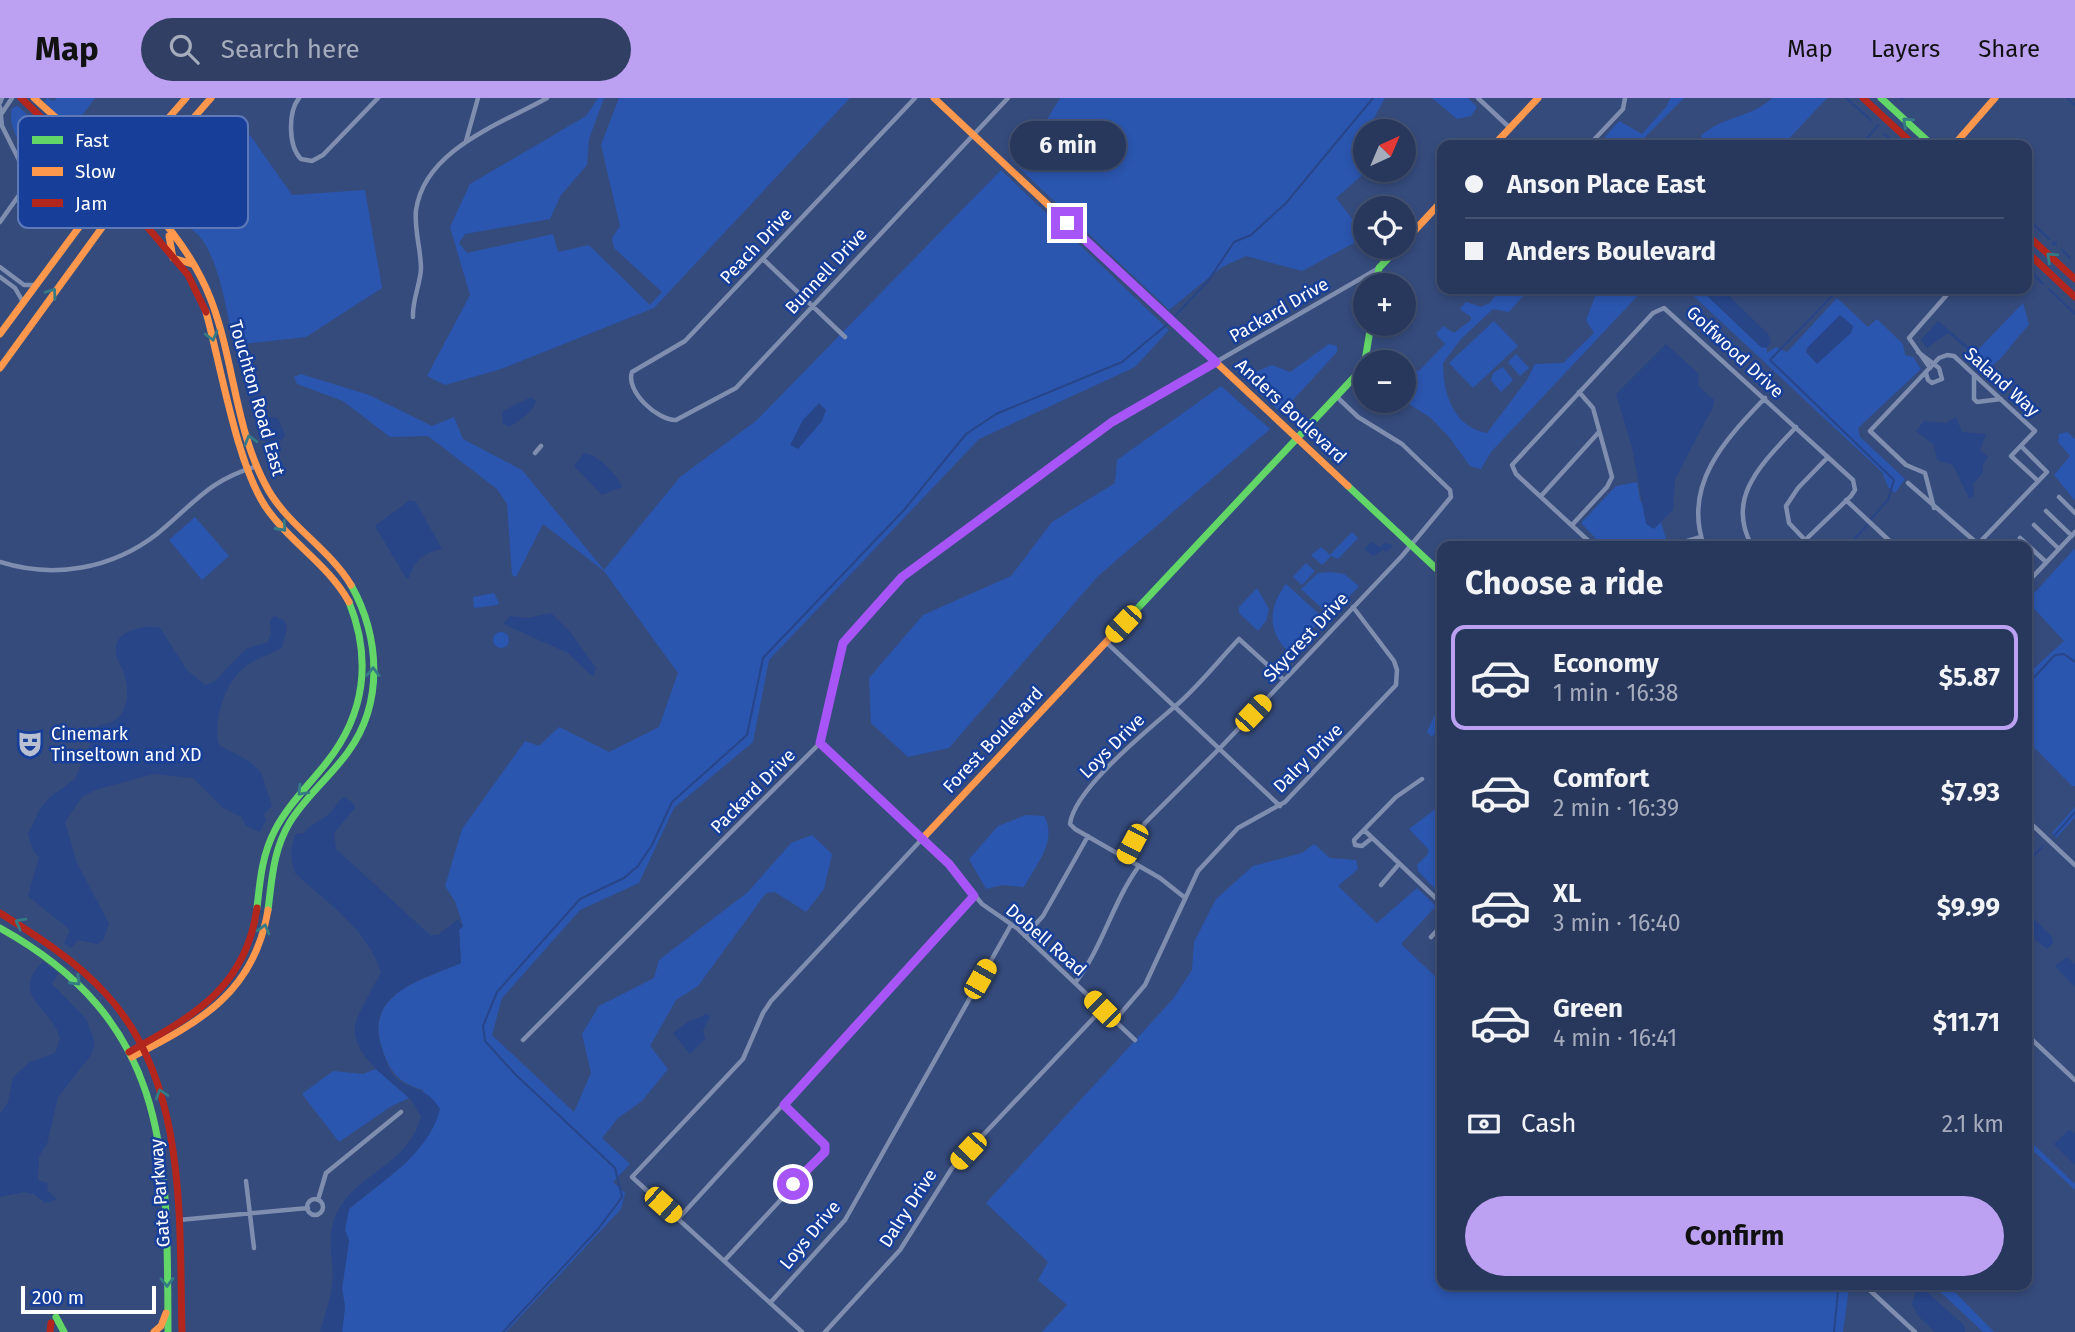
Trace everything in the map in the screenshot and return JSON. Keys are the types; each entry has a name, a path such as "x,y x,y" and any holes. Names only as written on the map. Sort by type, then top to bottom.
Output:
{"main road":[{"name":"Touchton Road East","path":"21,98 40,116"},
{"name":"Touchton Road East","path":"34,98 53,116"},
{"path":"170,116 186,98"},
{"path":"195,116 211,98"},
{"name":"Anders Boulevard","path":"934,98 1437,570"},
{"path":"1499,140 1538,98"},
{"path":"1863,98 1909,140"},
{"path":"1881,98 1927,140"},
{"path":"1958,140 1995,98"},
{"path":"1416,229 1437,206"},
{"path":"0,334 78,228"},
{"path":"0,368 101,228"},
{"name":"Touchton Road East","path":"131,1055 203,1010 239,963 253,930 263,860 278,822 344,741 359,705 363,682 361,637 354,612 335,579 274,519 259,494 249,468 199,293 146,228"},
{"name":"Touchton Road East","path":"144,1047 208,1017 246,974 266,925 274,857 291,820 337,769 352,748 368,713 374,677 371,636 360,603 343,573 281,510 258,466 212,303 194,265 165,228"},
{"path":"168,231 173,258 194,265"},
{"path":"2032,240 2075,279"},
{"path":"2032,257 2075,297"},
{"path":"1378,273 1388,259"},
{"name":"Forest Boulevard","path":"922,839 1337,397 1363,367 1369,336"},
{"path":"220,365 229,363"},
{"path":"361,637 371,636"},
{"path":"362,647 372,646"},
{"path":"329,762 337,769"},
{"path":"259,882 269,882"},
{"name":"Gate Parkway","path":"0,913 33,930 78,964 119,1009 144,1047 171,1125 179,1220 182,1332"},
{"name":"Gate Parkway","path":"0,928 38,949 76,981 114,1023 146,1087 158,1129 163,1162 168,1332"},
{"path":"239,963 251,964"},
{"path":"239,963 246,974"},
{"path":"154,1332 164,1321 168,1304"},
{"path":"50,1332 53,1320 64,1332"}],"street":[{"path":"2,98 1,122 18,158"},
{"path":"1,114 12,98"},
{"path":"299,98 292,112 294,149 301,159 312,161 323,155 379,98"},
{"path":"466,141 478,98"},
{"path":"413,317 421,271 415,227 418,201 433,172 466,141 547,98"},
{"name":"Peach Drive","path":"647,403 631,386 632,372 685,341 915,98"},
{"name":"Bunnell Drive","path":"647,403 664,418 673,420 730,393 1008,98"},
{"path":"1478,98 1510,128"},
{"path":"1595,140 1623,109 1625,98"},
{"path":"0,222 18,197"},
{"path":"763,258 845,337"},
{"path":"0,267 20,283 35,285"},
{"name":"Packard Drive","path":"523,1040 820,743 843,643 902,577 1112,422 1379,268"},
{"path":"0,277 15,288 23,302"},
{"path":"1934,508 1924,473 1906,465 1870,431 1930,368 1910,344 1910,333 1947,294"},
{"name":"Golfwood Drive","path":"1541,496 1513,468 1517,457 1653,313 1664,308 1765,398 1855,485 1846,500"},
{"name":"Saland Way","path":"1930,368 1951,355 2035,431 2011,456 2038,481"},
{"path":"1974,375 1974,399 1977,402 2001,400"},
{"path":"1572,525 1605,490 1612,477 1591,403 1579,391"},
{"name":"Skycrest Drive","path":"1125,857 1142,827 1353,607 1451,497 1451,492 1443,482 1402,444 1359,416 1337,397"},
{"path":"1702,541 1700,501 1708,468 1726,438 1765,398"},
{"path":"1750,541 1743,521 1748,485 1760,467 1796,427"},
{"path":"1589,541 1541,496 1600,432"},
{"path":"535,453 541,446"},
{"path":"1981,541 2048,472 2021,446"},
{"path":"1828,457 1798,488 1786,506 1789,523 1806,541 1846,500 1890,541"},
{"path":"0,562 34,569 60,570 88,567 116,558 148,540 212,484 258,466"},
{"path":"1908,483 1974,541"},
{"path":"2059,497 2075,513"},
{"path":"2034,576 2073,534 2046,512"},
{"path":"2034,525 2059,549"},
{"path":"1687,541 1701,537"},
{"path":"2020,538 2023,541"},
{"path":"2032,549 2046,562"},
{"name":"Dalry Drive","path":"1115,1020 1145,985 1195,874 1234,831 1280,806 1396,685 1398,670 1394,661 1353,607"},
{"name":"Loys Drive","path":"1088,836 1071,827 1070,821 1090,786 1180,701 1239,639 1284,680"},
{"path":"1106,642 1280,806"},
{"name":"Dobell Road","path":"820,743 955,869 974,896 1025,936 1135,1040"},
{"path":"1372,838 1362,846 1355,845 1354,840 1396,797 1422,779"},
{"path":"2032,826 2075,865"},
{"path":"1364,830 1437,899"},
{"path":"1025,936 1043,916 1088,836 1160,877 1184,897"},
{"name":"Forest Boulevard","path":"678,1219 632,1177 744,1059 762,1013 771,1001 922,839"},
{"path":"1381,885 1399,864"},
{"path":"1075,983 1095,956 1110,915 1139,866"},
{"path":"802,1332 678,1219 974,896"},
{"name":"Loys Drive","path":"770,1303 845,1220 1012,925"},
{"path":"1430,937 1437,930"},
{"name":"Dalry Drive","path":"825,1332 900,1250 952,1168 1102,1009"},
{"path":"2032,1040 2075,1080"},
{"path":"724,1261 825,1152 825,1145 784,1105"},
{"path":"318,1200 326,1173 401,1112"},
{"path":"246,1181 254,1248"},
{"path":"307,1208 310,1201 318,1200"},
{"path":"307,1208 314,1215 321,1213 323,1206 318,1200"},
{"path":"179,1220 307,1208"},
{"path":"1870,1290 1915,1332"}],"shaded area":[{"path":"47,98 54,101 56,98 95,98 82,116 59,116 44,102"},
{"path":"598,98 604,98 589,139 587,165 561,195 550,219 465,234 459,243 467,253 553,234 558,252 589,245 650,305 662,292 614,248 612,238 620,226 601,145 619,98 850,98 654,308 501,369 445,385 427,376 470,295 450,227 470,184 586,116"},
{"path":"1060,98 1385,98 1373,119 1353,119 1354,182 1336,198 1353,220 1353,244 1302,271 1246,256 1222,267 1169,310 1011,160 1042,128"},
{"path":"1432,98 1468,98 1477,107 1471,116 1457,119"},
{"path":"1670,98 1684,98 1642,140 1606,140 1605,137 1619,121 1642,134 1667,106"},
{"path":"1772,98 1827,98 1788,140 1702,140 1701,136 1709,129 1764,105"},
{"path":"18,106 28,116 18,116 18,140 12,126 12,108"},
{"path":"250,135 292,195 365,190 382,288 306,337 234,345 216,269 203,241 189,228 248,228"},
{"path":"1001,170 1169,330 1135,367 979,439 769,660 753,742 674,808 639,883 580,910 502,998 492,1035 574,1112 591,1073 582,1034 599,1006 654,978 659,960 748,892 791,843 812,835 832,854 824,889 806,912 775,892 766,893 698,986 676,1000 650,1046 668,1069 642,1101 618,1118 602,1138 630,1164 613,1182 625,1193 621,1209 506,1332 342,1332 345,1307 342,1288 349,1241 345,1230 349,1209 406,1163 420,1146 423,1090 402,1081 389,1066 379,1031 381,1015 388,1002 399,992 413,983 461,963 459,930 463,926 455,901 445,886 462,829 525,741 539,746 559,727 609,752 659,727 678,673 604,571 543,524 516,577 512,575 507,504 497,489 428,436 390,437 343,401 297,384 294,377 301,374 369,395 432,426 454,417 463,439 522,470 604,570 680,477 756,421"},
{"path":"1496,294 1525,294 1509,312 1493,309 1461,339 1443,363 1445,386 1452,407 1466,424 1487,433 1527,380 1535,364 1563,363 1594,333 1586,320 1596,294 1639,294 1491,452 1481,469 1470,466 1449,437 1431,418 1416,409 1416,371 1445,344 1436,334 1443,326 1454,333 1471,320 1471,317 1460,309 1466,302 1481,307 1490,303"},
{"path":"1691,294 1705,294 1761,347 1767,348 1767,353 1776,347 1787,352 1837,298 1868,327 1877,319 1903,344 1905,355 1913,357 1921,369 1858,428 1860,437 1905,479 1895,493 1888,487 1882,472"},
{"path":"1705,294 1727,294 1769,335 1771,342 1767,348 1761,347"},
{"path":"2023,303 2029,325 1994,365 1988,369 1977,365 1972,356"},
{"path":"1840,315 1853,326 1851,333 1817,364 1806,352 1807,348"},
{"path":"1494,321 1518,346 1473,388 1449,363"},
{"path":"1938,321 1969,347 1968,350 1948,333 1927,348 1921,340"},
{"path":"1329,344 1337,346 1337,352 1281,413 1243,377 1272,365 1290,372"},
{"path":"1666,344 1699,374 1698,386 1714,400 1714,405 1675,479 1673,510 1654,529 1646,524 1632,447 1616,394"},
{"path":"1516,354 1529,368 1520,376 1508,362"},
{"path":"1503,367 1513,380 1501,392 1491,380 1493,373"},
{"path":"248,369 256,378 265,412 269,417 278,418 285,435 282,440 266,445 242,374"},
{"path":"1221,386 1270,429 1098,576 949,748 908,757 871,723 869,678 923,615 1011,576 1052,522 1115,483 1117,460"},
{"path":"531,397 536,401 525,416 509,427 502,423 503,411"},
{"path":"819,403 826,410 822,421 798,449 790,445 803,420"},
{"path":"1956,417 1962,432 1986,434 1980,450 1988,457 1983,465 1983,472 1973,484 1974,496 1969,498 1953,465 1937,460 1934,445 1916,431 1924,421 1946,423"},
{"path":"2067,432 2075,439 2075,501 2054,475 2070,456 2058,442 2059,434"},
{"path":"584,453 595,457 606,466 622,487 602,495 574,466"},
{"path":"1637,482 1640,500 1654,528 1661,522 1667,541 1598,541 1581,523 1616,486"},
{"path":"410,500 416,502 442,549 421,558 409,578 406,578 375,526"},
{"path":"195,517 229,556 202,580 169,540"},
{"path":"1352,532 1358,538 1338,559 1331,556 1322,565 1311,555 1321,547 1330,555"},
{"path":"1371,542 1380,547 1385,543 1393,545 1387,552 1383,550 1373,556 1364,549"},
{"path":"2075,548 2075,786 2032,745 2032,670 2064,641 2032,606 2032,595"},
{"path":"1306,563 1315,571 1302,585 1293,577"},
{"path":"1318,573 1344,574 1359,586 1333,614 1328,614 1301,589"},
{"path":"1286,584 1319,614 1320,621 1290,653 1277,637 1273,620 1276,602"},
{"path":"1257,588 1269,609 1266,621 1258,631 1239,613 1239,607"},
{"path":"494,593 499,603 497,605 474,608 473,597"},
{"path":"551,613 571,633 596,668 593,677 568,653 503,624 510,616 528,618"},
{"path":"274,616 284,620 287,628 282,648 252,662 235,677 220,711 217,735 219,745 249,761 261,772 272,806 264,814 266,820 260,832 245,825 242,817 223,808 193,778 154,774 95,790 82,797 65,822 77,863 109,924 103,940 97,944 78,940 71,948 64,944 70,930 28,896 39,857 34,852 28,834 40,809 50,797 75,779 98,725 115,720 125,708 127,691 124,673 116,653 118,640 136,629 160,628 187,670 205,685 214,682 246,649 268,642 271,633 270,621"},
{"path":"501,632 509,640 501,648 493,640"},
{"path":"1437,710 1437,732 1432,737 1427,732"},
{"path":"345,797 355,808 334,833 336,849 430,935 438,935 458,919 463,926 459,930 461,963 413,983 388,1002 380,1015 378,1031 382,1050 392,1073 403,1083 430,1097 440,1109 426,1140 415,1153 349,1209 345,1230 349,1241 342,1288 345,1307 342,1332 320,1332 332,1288 331,1235 334,1219 347,1197 406,1146 415,1133 421,1116 409,1098 374,1067 359,1048 355,1037 356,1020 381,972 375,957 356,930 295,873 293,868 292,849 296,834 304,833 330,813"},
{"path":"2075,807 2075,817 2056,838 2052,833"},
{"path":"1437,808 1437,891 1418,871 1417,865 1428,854 1428,849 1409,829"},
{"path":"1026,815 1044,816 1048,834 1044,852 1024,887 1002,885 986,889 969,859 998,826"},
{"path":"1314,844 1330,858 1356,860 1358,869 1338,886 1377,923 1417,888 1436,906 1401,944 1437,978 1437,1290 1849,1290 1843,1332 1042,1332 1067,1305 1038,1280 1048,1262 986,1203 1173,999 1192,970 1194,942 1216,899 1253,866 1302,853"},
{"path":"2032,917 2052,937 2053,943 2047,949 2032,937"},
{"path":"2067,957 2075,965 2075,987 2055,966"},
{"path":"43,962 58,973 52,984 86,1019 95,1043 91,1055 58,1097 47,1144 39,1156 38,1180 48,1183 47,1190 57,1199 45,1203 34,1194 24,1192 0,1197 0,1114 8,1102 13,1077 30,1062 55,1053 60,1038 56,1027 31,993 33,974"},
{"path":"707,1014 710,1017 703,1030 705,1039 690,1054 673,1033 688,1022"},
{"path":"376,1069 409,1098 390,1107 339,1142 302,1094 333,1071 363,1074"},
{"path":"2069,1130 2075,1133 2075,1165 2054,1144"},
{"path":"2032,1143 2075,1184 2075,1190 2032,1150"},
{"path":"1916,1290 1924,1290 1964,1325 1965,1332 1935,1332 1918,1316 1912,1304"},
{"path":"1938,1290 1953,1290 1994,1332 1983,1332"}],"waterway":[{"path":"1173,318 1208,281 1234,242 1251,235 1286,203 1373,98"},
{"path":"1846,98 1871,120"},
{"path":"2067,98 2075,105"},
{"path":"1872,140 1868,137 1878,125"},
{"path":"1884,134 1889,138"},
{"path":"2032,223 2049,239"},
{"path":"2053,242 2056,245"},
{"path":"2053,245 2056,242"},
{"path":"2062,250 2070,258"},
{"path":"2032,273 2043,284"},
{"path":"2049,289 2075,314"},
{"path":"1834,294 1770,360 1894,480 1888,500 1871,519"},
{"path":"503,1332 599,1228 622,1197 615,1168 515,1074 485,1041 483,1026 497,992 580,899 624,878 638,866 652,845 672,802 747,735 763,658 904,510 966,434 996,414 1122,362 1170,322"},
{"path":"1853,541 1868,524"},
{"path":"2032,680 2055,655 2064,654 2075,662"},
{"path":"2054,836 2075,812"},
{"path":"2032,857 2043,846"},
{"path":"1834,1332 1838,1292"}],"traffic: fast":[{"path":"1881,98 1927,140"},
{"path":"1378,273 1388,259"},
{"path":"1122,625 1360,371 1365,361 1369,336"},
{"path":"1348,486 1437,569"},
{"path":"268,910 274,865 284,833 303,804 348,752 368,713 374,670 372,648 368,626 351,585"},
{"path":"257,908 264,858 275,830 292,804 340,744 357,705 361,685 361,644 349,602"},
{"path":"0,928 57,966 99,1007 129,1052 148,1100 160,1153 166,1209 168,1332"},
{"path":"56,1317 64,1332"}],"traffic: slow":[{"path":"34,98 54,116"},
{"path":"170,116 186,98"},
{"path":"195,116 211,98"},
{"path":"934,98 1348,486"},
{"path":"1499,140 1538,98"},
{"path":"1958,140 1995,98"},
{"path":"1416,229 1437,206"},
{"path":"0,334 78,228"},
{"path":"0,368 102,228"},
{"path":"168,228 197,270 211,300 225,346 247,440 265,484 295,524 331,559 351,585"},
{"path":"169,236 173,258 192,264"},
{"path":"206,312 230,412 255,487 275,519 330,576 349,602"},
{"path":"922,839 1122,625"},
{"path":"132,1057 180,1031 221,1001 251,963 261,939 268,910"},
{"path":"154,1332 161,1326 166,1313"}],"traffic: jam":[{"path":"21,98 40,116"},
{"path":"1863,98 1909,140"},
{"path":"148,228 188,275 206,312"},
{"path":"2032,240 2075,279"},
{"path":"2032,257 2075,297"},
{"path":"129,1052 195,1012 229,979 251,936 257,908"},
{"path":"0,913 55,950 105,993 132,1028 152,1067 165,1109 174,1154 182,1332"},
{"path":"50,1332 51,1323"}],"place":[{"name":"Cinemark Tinseltown and XD","path":"30,744"}],"route":[{"path":"793,1184 825,1152 825,1145 784,1105 974,896 949,864 820,743 838,655 843,643 910,570 1112,422 1216,362 1067,223"}]}
